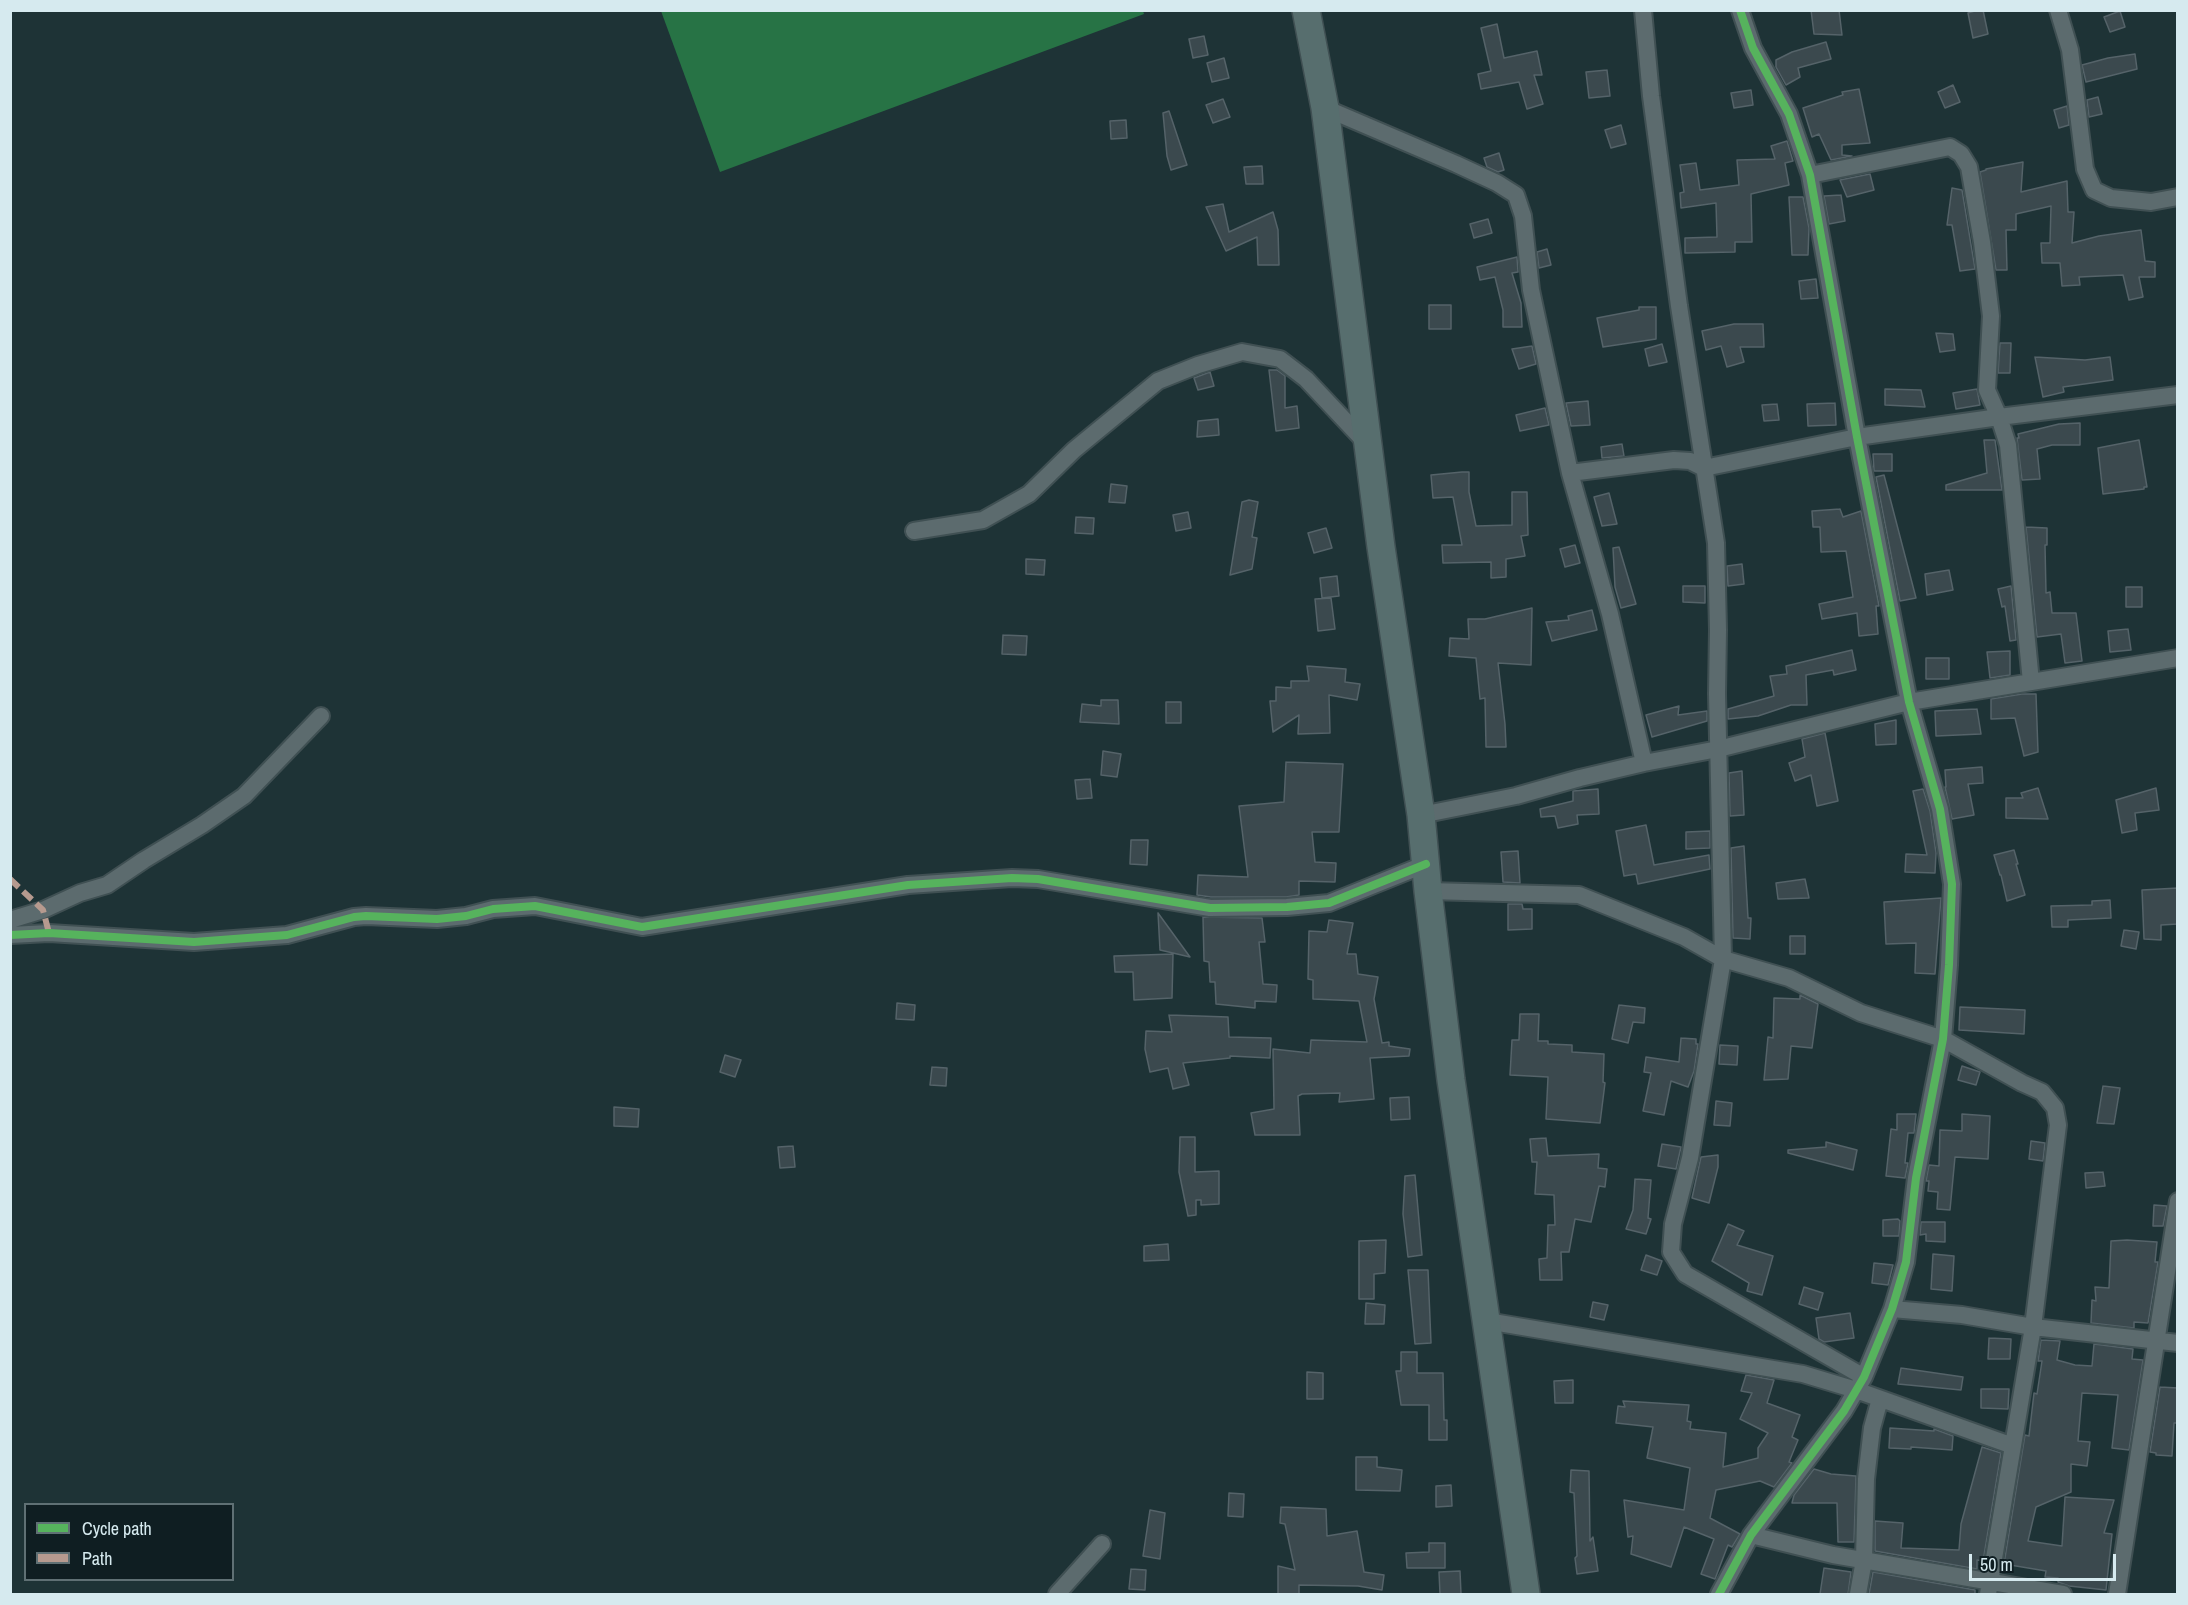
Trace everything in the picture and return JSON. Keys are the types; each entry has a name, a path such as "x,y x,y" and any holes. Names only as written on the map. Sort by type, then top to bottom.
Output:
{"main road":[{"path":"1306,10 1325,108 1380,547 1421,815 1451,1080 1526,1594"}],"street":[{"path":"1643,10 1651,96 1670,236 1716,543 1723,959 1690,1158 1673,1224 1671,1252 1685,1274 1860,1383 1880,1399 2013,1446"},
{"path":"1719,1594 1751,1535 1844,1411 1860,1383 1892,1310 1906,1262 1916,1178 1943,1039 1952,884 1940,809 1909,702 1857,437 1810,175 1789,114 1753,48 1740,10"},
{"path":"2058,10 2070,50 2085,170 2094,190 2111,198 2151,202 2178,197"},
{"path":"1325,108 1497,183 1516,195 1523,216 1531,290 1570,473 1610,614 1644,763"},
{"path":"1810,175 1950,147 1961,154 1968,167 1982,242 1991,316 1988,390 2008,445 2031,682"},
{"path":"914,531 983,520 1029,494 1074,450 1158,381 1198,364 1242,352 1280,359 1306,379 1368,445"},
{"path":"1570,473 1674,460 1690,461 1704,468 1857,437 2178,395"},
{"path":"1421,815 1516,796 1644,763 1718,749 1909,702 2178,658"},
{"path":"10,920 107,885 202,825 244,796 321,716"},
{"path":"10,935 49,933 194,942 287,935 360,916 437,919 466,916 493,909 535,906 642,927 908,885 1012,878 1038,879 1210,908 1287,907 1329,903 1425,864"},
{"path":"1428,891 1580,895 1684,937 1723,959 1789,978 1861,1013 1943,1039 2042,1092 2055,1108 2058,1125 2033,1327 1989,1588"},
{"path":"2117,1594 2178,1201"},
{"path":"1892,1310 1962,1316 2033,1327 2178,1343"},
{"path":"1487,1321 1860,1383"},
{"path":"1858,1594 1864,1560 1866,1479 1872,1428 1880,1399"},
{"path":"1751,1535 1989,1588 2063,1594"},
{"path":"1057,1594 1102,1544"}],"green space":[{"path":"661,11 1143,11 1144,14 720,172"}],"building":[{"path":"1811,10 1839,10 1842,35 1814,34"},
{"path":"1983,10 1988,34 1973,38 1968,13"},
{"path":"2120,11 2125,27 2110,32 2104,17"},
{"path":"1497,24 1504,58 1537,51 1542,75 1534,75 1543,104 1527,109 1519,82 1481,89 1478,74 1491,71 1481,28"},
{"path":"1204,36 1208,55 1193,58 1189,39"},
{"path":"1826,42 1831,59 1798,68 1800,77 1786,85 1776,67 1776,60 1792,52"},
{"path":"2135,54 2137,69 2086,82 2082,65"},
{"path":"1224,58 1229,78 1212,82 1207,63"},
{"path":"1607,70 1610,96 1589,98 1586,72"},
{"path":"1953,85 1960,102 1945,108 1938,92"},
{"path":"1859,89 1870,143 1842,145 1842,155 1852,156 1831,160 1819,134 1812,137 1803,108 1843,95 1842,92"},
{"path":"1751,90 1753,105 1734,108 1731,93"},
{"path":"2098,97 2102,114 2089,117 2087,100"},
{"path":"1223,99 1230,117 1213,123 1206,105"},
{"path":"2067,106 2069,125 2059,128 2054,110"},
{"path":"1169,111 1187,165 1171,170 1167,156 1163,113"},
{"path":"1126,120 1127,138 1111,139 1110,121"},
{"path":"1621,125 1626,144 1611,148 1605,130"},
{"path":"1787,141 1793,161 1785,163 1789,185 1751,194 1752,242 1735,242 1735,252 1685,253 1685,238 1717,237 1716,203 1681,208 1680,193 1684,192 1680,165 1696,163 1700,190 1739,185 1737,160 1775,159 1771,146"},
{"path":"1499,153 1504,170 1498,172 1487,167 1484,158"},
{"path":"2023,162 2021,192 2067,181 2068,212 2074,212 2072,243 2099,236 2141,230 2145,261 2155,262 2155,277 2139,277 2143,297 2129,300 2123,275 2079,277 2080,285 2062,286 2060,263 2042,263 2041,243 2050,243 2051,206 2016,214 2016,230 2006,230 2007,270 1996,270 1980,172"},
{"path":"1262,166 1263,184 1246,184 1244,167"},
{"path":"1870,174 1874,190 1847,197 1840,180"},
{"path":"1952,188 1962,190 1975,269 1960,271 1952,225 1947,225"},
{"path":"1841,195 1845,221 1829,224 1824,196"},
{"path":"1789,197 1803,197 1809,228 1808,255 1792,255"},
{"path":"1223,204 1229,232 1273,212 1278,230 1279,265 1258,265 1257,237 1226,251 1206,207"},
{"path":"1488,219 1492,233 1474,238 1470,224"},
{"path":"1547,249 1551,265 1539,268 1537,252"},
{"path":"1517,257 1518,272 1512,273 1521,303 1522,327 1503,327 1503,310 1495,277 1480,280 1477,267"},
{"path":"1816,279 1818,298 1801,299 1799,281"},
{"path":"1429,305 1451,305 1451,329 1429,329"},
{"path":"1639,307 1656,307 1656,339 1603,347 1597,318 1639,310"},
{"path":"1734,324 1763,324 1764,347 1740,347 1744,362 1727,367 1721,346 1706,350 1702,331"},
{"path":"1936,333 1953,334 1955,350 1940,352"},
{"path":"2000,343 2011,343 2010,373 1998,373"},
{"path":"1662,344 1667,362 1649,366 1645,349"},
{"path":"1532,346 1536,364 1519,369 1512,349"},
{"path":"2035,357 2085,360 2110,357 2113,380 2063,387 2064,392 2043,397"},
{"path":"1269,370 1277,370 1285,376 1285,408 1297,406 1299,428 1276,431"},
{"path":"1210,372 1214,386 1198,390 1194,378"},
{"path":"1885,389 1921,390 1925,407 1885,405"},
{"path":"1977,389 1980,405 1956,409 1953,393"},
{"path":"1588,401 1590,425 1571,426 1566,403"},
{"path":"1835,403 1836,425 1808,426 1807,404"},
{"path":"1777,404 1779,420 1764,421 1762,405"},
{"path":"1545,408 1549,425 1520,431 1516,415"},
{"path":"1218,419 1219,435 1197,437 1198,421"},
{"path":"2080,423 2080,445 2052,445 2037,449 2040,479 2022,480 2018,434 2059,424"},
{"path":"1984,440 1995,440 2002,490 1946,490 1946,485 1987,473"},
{"path":"2139,440 2147,487 2103,494 2098,448"},
{"path":"1622,444 1624,456 1602,458 1601,447"},
{"path":"1873,454 1892,454 1892,471 1874,471"},
{"path":"1469,472 1469,492 1476,526 1512,525 1512,492 1527,492 1528,535 1521,536 1525,556 1506,559 1506,577 1491,578 1491,562 1443,563 1442,545 1462,545 1453,497 1433,498 1431,475"},
{"path":"1884,475 1916,598 1900,601 1876,477"},
{"path":"1111,484 1127,486 1125,503 1109,502"},
{"path":"1609,493 1617,524 1602,526 1594,497"},
{"path":"1249,500 1258,502 1252,537 1257,538 1252,569 1230,575 1242,502"},
{"path":"1840,509 1843,517 1861,511 1879,606 1876,606 1878,634 1859,636 1857,613 1822,619 1819,604 1853,597 1846,551 1821,552 1820,527 1813,527 1812,511"},
{"path":"1188,512 1191,528 1176,531 1173,515"},
{"path":"1076,517 1094,518 1093,534 1075,533"},
{"path":"2026,527 2047,528 2046,593 2050,592 2052,613 2076,613 2082,661 2065,663 2061,634 2037,637"},
{"path":"1326,528 1332,548 1314,553 1308,533"},
{"path":"1575,545 1580,563 1565,567 1560,549"},
{"path":"1619,547 1636,604 1621,608 1615,587 1613,548"},
{"path":"1026,559 1045,560 1044,575 1026,574"},
{"path":"1742,564 1744,584 1728,586 1727,566"},
{"path":"1949,570 1953,590 1927,595 1925,574"},
{"path":"1337,576 1339,596 1322,598 1320,578"},
{"path":"1683,586 1705,586 1705,603 1683,602"},
{"path":"2011,586 2016,640 2010,641 2005,606 2002,607 1998,589"},
{"path":"2126,587 2142,587 2142,607 2126,607"},
{"path":"1331,598 1335,629 1318,631 1315,599"},
{"path":"1532,608 1531,665 1498,663 1506,747 1486,747 1485,698 1480,699 1476,658 1449,656 1450,638 1469,639 1468,619 1485,619"},
{"path":"1592,610 1597,630 1552,641 1546,622 1569,620 1568,616"},
{"path":"2128,629 2131,650 2110,652 2108,631"},
{"path":"1003,635 1027,636 1026,655 1002,654"},
{"path":"1852,650 1856,670 1834,675 1833,670 1806,675 1807,705 1791,705 1758,716 1728,719 1728,709 1774,696 1770,676 1787,674 1786,666"},
{"path":"2010,651 2010,675 1990,678 1987,652"},
{"path":"1926,658 1949,658 1949,679 1926,679"},
{"path":"1307,666 1346,669 1345,682 1360,684 1357,700 1329,695 1330,733 1298,734 1299,715 1273,732 1270,701 1276,701 1276,687 1291,688 1291,681 1309,681"},
{"path":"2036,694 2038,752 2024,756 2015,718 1991,719 1991,699"},
{"path":"1101,700 1118,700 1119,724 1080,722 1082,704 1101,706"},
{"path":"1166,702 1181,702 1181,723 1166,723"},
{"path":"1679,706 1678,715 1707,711 1707,721 1652,737 1646,715"},
{"path":"1977,709 1981,734 1936,736 1935,711"},
{"path":"1896,720 1896,744 1876,745 1875,724"},
{"path":"1825,733 1838,801 1817,806 1811,775 1795,781 1789,763 1805,757 1802,739"},
{"path":"1103,751 1121,754 1117,777 1101,775"},
{"path":"1286,762 1343,764 1339,832 1312,832 1315,862 1336,863 1335,882 1299,881 1299,895 1286,897 1197,895 1198,875 1248,877 1239,806 1284,802"},
{"path":"1982,767 1983,783 1968,784 1974,815 1952,819 1945,787 1945,770"},
{"path":"1742,771 1744,815 1730,816 1729,773"},
{"path":"1090,779 1092,798 1077,799 1075,780"},
{"path":"2038,788 2048,819 2006,818 2006,798 2023,798 2021,793"},
{"path":"2156,788 2159,810 2135,813 2137,830 2122,833 2116,800"},
{"path":"1598,789 1599,814 1577,815 1578,824 1558,828 1555,816 1541,817 1540,809 1573,801 1573,791"},
{"path":"1923,789 1930,811 1936,853 1935,873 1905,872 1906,854 1927,855 1913,791"},
{"path":"1646,825 1654,865 1709,855 1710,869 1638,884 1636,874 1624,876 1616,831"},
{"path":"1710,831 1710,848 1686,849 1686,832"},
{"path":"1131,840 1148,840 1147,865 1130,864"},
{"path":"1744,846 1748,918 1751,918 1750,939 1733,938 1731,848"},
{"path":"2014,850 2025,895 2007,901 1994,855"},
{"path":"1518,851 1520,883 1503,882 1501,852"},
{"path":"1805,879 1809,898 1778,899 1776,883"},
{"path":"2178,888 2178,924 2161,925 2161,940 2144,939 2142,890"},
{"path":"1941,898 1935,974 1915,973 1916,943 1886,944 1884,902"},
{"path":"2110,900 2111,918 2068,920 2068,927 2052,927 2051,906 2092,905 2092,901"},
{"path":"1508,904 1522,904 1523,909 1532,909 1532,929 1508,930"},
{"path":"1158,913 1190,957 1160,950"},
{"path":"1203,917 1262,918 1265,942 1259,942 1263,984 1277,985 1276,1002 1255,1001 1255,1008 1216,1004 1215,982 1210,982 1209,962 1204,961"},
{"path":"1329,920 1353,923 1347,954 1356,954 1358,974 1378,977 1374,999 1382,1043 1389,1042 1389,1046 1410,1049 1409,1056 1370,1058 1374,1099 1339,1102 1340,1093 1302,1094 1298,1096 1300,1135 1255,1135 1251,1113 1274,1109 1273,1049 1310,1053 1311,1040 1367,1042 1359,1001 1313,999 1313,980 1308,979 1309,931 1327,932"},
{"path":"2124,930 2139,932 2136,949 2121,946"},
{"path":"1790,936 1805,936 1805,954 1790,954"},
{"path":"1173,954 1172,998 1134,1000 1133,972 1115,972 1114,956"},
{"path":"1800,995 1818,1004 1812,1048 1791,1046 1788,1079 1764,1080 1768,1037 1773,1038 1774,998 1800,999"},
{"path":"897,1003 915,1005 914,1020 896,1019"},
{"path":"1619,1005 1645,1008 1644,1023 1633,1022 1628,1043 1612,1039"},
{"path":"1960,1007 2025,1010 2024,1034 1959,1030"},
{"path":"1520,1014 1539,1014 1538,1041 1548,1041 1548,1044 1572,1045 1572,1052 1604,1054 1603,1082 1605,1083 1600,1123 1546,1119 1548,1077 1510,1075 1512,1040 1519,1040"},
{"path":"1169,1015 1228,1017 1229,1037 1271,1038 1270,1058 1230,1056 1230,1058 1183,1063 1189,1085 1173,1089 1168,1068 1150,1072 1145,1049 1146,1031 1172,1032"},
{"path":"1681,1038 1696,1039 1696,1044 1698,1044 1694,1071 1688,1087 1671,1081 1664,1115 1643,1111 1651,1073 1644,1072 1646,1057 1679,1062"},
{"path":"1720,1045 1738,1046 1737,1065 1719,1064"},
{"path":"725,1055 741,1060 735,1077 720,1072"},
{"path":"1962,1066 1980,1072 1976,1085 1958,1080"},
{"path":"932,1067 947,1068 946,1086 930,1085"},
{"path":"2103,1086 2120,1088 2114,1124 2097,1123"},
{"path":"1409,1097 1410,1119 1391,1120 1390,1098"},
{"path":"1716,1101 1732,1103 1730,1126 1714,1125"},
{"path":"614,1107 639,1109 638,1127 614,1126"},
{"path":"1897,1114 1916,1114 1914,1133 1908,1133 1905,1163 1908,1163 1905,1178 1886,1176 1891,1129 1897,1130"},
{"path":"1962,1114 1990,1116 1988,1159 1955,1157 1950,1210 1937,1209 1938,1192 1928,1191 1929,1181 1926,1181 1929,1165 1939,1166 1940,1130 1962,1131"},
{"path":"1180,1137 1195,1137 1195,1172 1219,1171 1219,1204 1201,1205 1201,1200 1196,1200 1196,1215 1188,1216 1179,1172"},
{"path":"1546,1138 1548,1156 1599,1154 1598,1168 1607,1169 1605,1187 1599,1186 1591,1222 1575,1219 1569,1252 1561,1252 1562,1280 1540,1280 1539,1259 1547,1258 1548,1225 1555,1225 1554,1195 1535,1194 1537,1162 1532,1162 1530,1139"},
{"path":"2031,1141 2045,1143 2043,1161 2029,1159"},
{"path":"1826,1142 1857,1150 1853,1170 1788,1153 1788,1150 1826,1147"},
{"path":"1662,1144 1681,1147 1676,1169 1658,1166"},
{"path":"793,1146 795,1167 780,1168 778,1147"},
{"path":"1718,1155 1718,1167 1709,1203 1692,1198 1701,1157"},
{"path":"2103,1172 2105,1186 2086,1188 2085,1173"},
{"path":"1415,1175 1422,1255 1408,1257 1403,1214 1405,1176"},
{"path":"1635,1179 1651,1180 1648,1218 1651,1219 1646,1234 1626,1229 1633,1210"},
{"path":"2154,1205 2167,1206 2163,1226 2153,1226"},
{"path":"1898,1219 1900,1221 1899,1236 1883,1236 1883,1220"},
{"path":"1921,1222 1945,1222 1945,1242 1926,1241 1926,1234 1920,1235"},
{"path":"1728,1224 1744,1231 1737,1245 1773,1256 1762,1295 1747,1291 1749,1283 1712,1261"},
{"path":"1386,1240 1385,1273 1374,1274 1374,1299 1359,1299 1359,1241"},
{"path":"2111,1241 2157,1242 2155,1262 2158,1262 2148,1323 2134,1322 2134,1328 2091,1323 2092,1300 2096,1301 2095,1287 2109,1288"},
{"path":"1168,1244 1169,1260 1144,1261 1144,1246"},
{"path":"1933,1254 1954,1256 1952,1291 1931,1289"},
{"path":"1646,1255 1662,1261 1657,1275 1641,1270"},
{"path":"1874,1263 1893,1265 1888,1285 1872,1283"},
{"path":"1408,1270 1428,1270 1431,1343 1415,1344"},
{"path":"1804,1287 1823,1293 1818,1310 1799,1304"},
{"path":"1593,1302 1608,1305 1604,1320 1590,1317"},
{"path":"1366,1303 1385,1305 1384,1324 1365,1324"},
{"path":"1850,1313 1854,1338 1824,1342 1819,1339 1816,1318"},
{"path":"1989,1338 2011,1339 2010,1359 1988,1359"},
{"path":"2041,1340 2060,1341 2057,1360 2075,1365 2092,1366 2094,1344 2133,1349 2132,1359 2143,1360 2129,1450 2112,1448 2118,1395 2082,1393 2078,1441 2090,1442 2087,1466 2071,1464 2071,1492 2036,1507 2028,1541 2062,1546 2065,1497 2114,1500 2104,1533 2112,1534 2106,1590 2069,1586 2058,1582 2058,1578 2045,1577 2046,1571 2004,1564 2025,1435 2029,1436 2034,1393 2037,1394 2042,1361 2038,1361"},
{"path":"1401,1352 1417,1352 1417,1373 1443,1373 1444,1420 1447,1420 1447,1440 1429,1440 1429,1405 1401,1405 1396,1371 1401,1371"},
{"path":"1901,1368 1963,1377 1961,1390 1898,1384"},
{"path":"1307,1372 1323,1373 1323,1399 1307,1399"},
{"path":"1746,1375 1774,1380 1767,1403 1800,1415 1792,1437 1798,1440 1789,1462 1792,1463 1774,1487 1760,1481 1716,1490 1710,1518 1740,1534 1732,1547 1728,1545 1715,1579 1701,1574 1714,1539 1684,1527 1671,1567 1631,1554 1633,1536 1628,1537 1624,1500 1684,1510 1690,1468 1647,1458 1653,1427 1616,1423 1618,1406 1625,1407 1623,1401 1689,1405 1687,1421 1691,1422 1690,1429 1726,1433 1723,1467 1758,1458 1758,1448 1768,1433 1740,1419 1752,1393 1741,1391"},
{"path":"1573,1380 1573,1403 1555,1403 1554,1381"},
{"path":"2160,1387 2178,1388 2178,1423 2174,1423 2172,1456 2156,1455 2150,1452"},
{"path":"1981,1389 2009,1389 2008,1409 1981,1408"},
{"path":"1890,1428 1934,1431 1934,1429 1953,1436 1952,1450 1889,1448"},
{"path":"1982,1447 2001,1453 1983,1561 1977,1560 1977,1569 1875,1551 1875,1521 1903,1523 1901,1548 1959,1550 1961,1524"},
{"path":"1356,1457 1377,1457 1377,1467 1402,1470 1400,1491 1356,1490"},
{"path":"1814,1469 1831,1474 1856,1476 1854,1542 1838,1542 1837,1503 1792,1503 1794,1495"},
{"path":"1571,1470 1589,1471 1590,1541 1593,1537 1598,1571 1577,1574 1574,1493 1570,1492"},
{"path":"1451,1485 1452,1506 1436,1507 1436,1486"},
{"path":"1229,1493 1244,1494 1243,1517 1228,1516"},
{"path":"1281,1507 1326,1509 1327,1536 1357,1531 1364,1572 1384,1575 1382,1590 1358,1586 1299,1585 1299,1594 1278,1594 1278,1566 1295,1570 1285,1524 1280,1523"},
{"path":"1150,1510 1165,1513 1160,1559 1143,1556"},
{"path":"1429,1543 1445,1543 1445,1568 1407,1568 1406,1553 1429,1552"},
{"path":"1824,1568 1851,1572 1848,1594 1820,1594"},
{"path":"1131,1569 1146,1570 1145,1590 1129,1589"},
{"path":"1460,1571 1461,1594 1440,1594 1439,1572"},
{"path":"1873,1572 1975,1590 1975,1594 1869,1594"}],"marked path":[{"path":"10,879 43,910 49,933"}],"cycle path":[{"path":"1719,1594 1751,1535 1844,1411 1864,1377 1892,1309 1906,1262 1916,1178 1943,1039 1952,884 1940,809 1909,702 1857,437 1810,175 1789,114 1753,48 1740,10"},
{"path":"10,935 49,933 194,942 287,935 354,917 437,919 466,916 493,909 535,906 642,927 908,885 1012,878 1038,879 1210,908 1287,907 1329,903 1426,864"}]}
